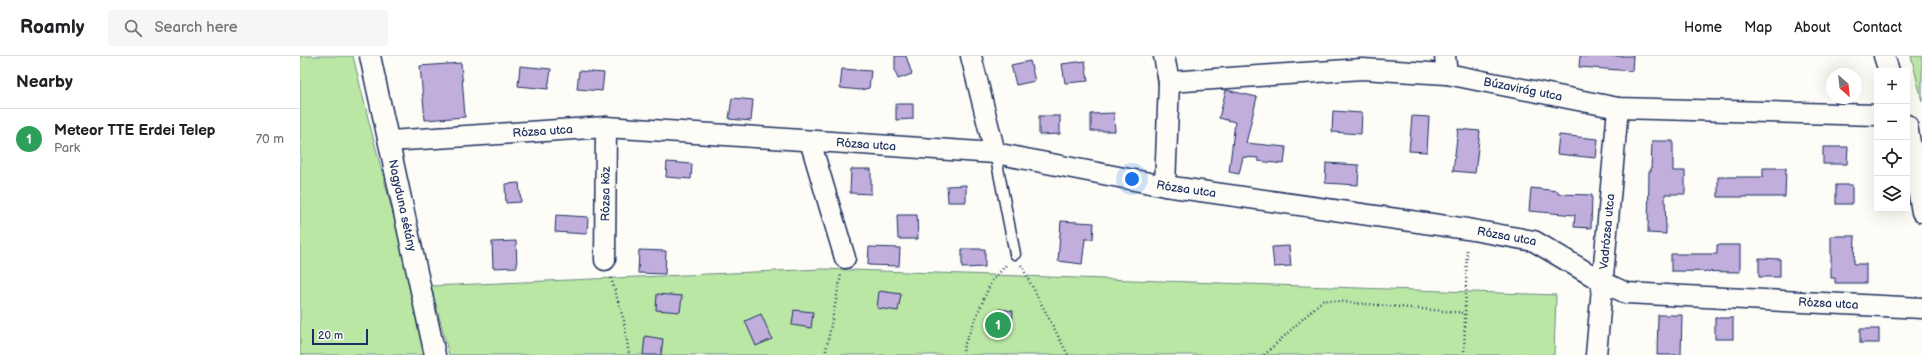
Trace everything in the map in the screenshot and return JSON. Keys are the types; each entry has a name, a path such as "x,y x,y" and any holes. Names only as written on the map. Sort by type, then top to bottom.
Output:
{"street":[{"name":"Nagyduna sétány","path":"370,56 435,355"},
{"path":"971,56 995,153"},
{"path":"1164,56 1169,82 1165,186"},
{"path":"1884,56 1889,68"},
{"name":"Búzavirág utca","path":"1169,82 1361,63 1446,65 1618,108 1874,115"},
{"name":"Vadrózsa utca","path":"1596,355 1618,108"},
{"name":"Rózsa utca","path":"389,141 606,127 995,153 1165,186 1467,229 1534,241 1603,282 1626,293 1922,308"},
{"name":"Rózsa köz","path":"605,260 606,127"},
{"path":"1910,140 1922,212"},
{"path":"810,141 845,258"}],"lane":[{"path":"995,153 1015,254"}],"path":[{"path":"1464,355 1467,229"},
{"path":"964,355 963,348 991,282 1015,254 1068,355"},
{"path":"826,355 845,258"},
{"path":"605,260 624,321 630,355"},
{"path":"1264,355 1323,300 1466,313"}],"green space":[{"path":"300,56 353,56 430,355 300,355"},
{"path":"1911,56 1922,56 1922,101"},
{"path":"823,269 1556,295 1554,355 449,355 431,286"}],"building":[{"path":"895,56 906,56 912,74 898,79 895,71"},
{"path":"1580,56 1633,56 1632,71 1579,67"},
{"path":"1030,61 1035,81 1016,85 1011,65"},
{"path":"1085,61 1088,81 1065,83 1062,64"},
{"path":"461,63 465,117 425,120 420,66"},
{"path":"520,66 551,69 548,89 518,86"},
{"path":"842,69 871,71 869,88 861,90 840,88"},
{"path":"579,71 604,73 602,91 577,89"},
{"path":"1226,90 1257,97 1246,143 1286,147 1284,164 1258,161 1258,158 1243,157 1239,174 1229,172 1235,122 1219,118"},
{"path":"732,98 753,100 751,121 729,119"},
{"path":"896,104 913,104 913,119 896,120"},
{"path":"1333,111 1362,113 1361,134 1332,132"},
{"path":"1114,113 1115,131 1091,131 1091,114"},
{"path":"1039,116 1060,116 1060,134 1039,135"},
{"path":"1412,116 1429,117 1427,152 1409,151"},
{"path":"1458,129 1480,131 1475,173 1453,171"},
{"path":"1559,135 1598,139 1596,158 1557,154"},
{"path":"1652,141 1673,141 1673,171 1685,171 1685,194 1665,194 1666,234 1648,233 1649,171 1651,171"},
{"path":"1823,147 1848,147 1847,164 1823,164"},
{"path":"667,162 692,164 691,179 666,177"},
{"path":"1326,163 1359,165 1358,185 1325,183"},
{"path":"1763,168 1786,168 1785,197 1718,197 1718,177 1763,177"},
{"path":"851,169 871,169 871,194 850,193"},
{"path":"519,183 521,202 506,203 505,184"},
{"path":"966,185 966,202 948,202 947,186"},
{"path":"1836,185 1852,185 1852,204 1836,204"},
{"path":"1531,188 1558,191 1558,194 1592,195 1591,228 1574,227 1575,215 1529,211"},
{"path":"556,215 588,217 587,234 555,232"},
{"path":"897,215 917,215 918,239 898,239"},
{"path":"1061,221 1094,223 1093,239 1085,239 1082,264 1058,261"},
{"path":"1831,236 1855,236 1854,264 1866,264 1866,283 1835,283 1835,278 1831,278"},
{"path":"516,241 517,267 493,268 492,242"},
{"path":"1717,245 1740,245 1740,272 1671,271 1671,254 1717,254"},
{"path":"1289,246 1291,266 1274,267 1272,247"},
{"path":"869,247 900,248 899,266 868,265"},
{"path":"962,249 985,249 985,267 962,268"},
{"path":"639,250 666,251 665,274 638,273"},
{"path":"1759,258 1780,259 1780,277 1759,277"},
{"path":"879,291 901,294 898,311 877,308"},
{"path":"657,294 682,296 680,312 656,310"},
{"path":"999,309 1013,311 1012,327 997,325"},
{"path":"794,310 813,312 811,328 792,325"},
{"path":"761,314 772,339 756,346 745,321"},
{"path":"1658,315 1682,315 1681,355 1657,355"},
{"path":"1715,318 1733,318 1733,339 1715,339"},
{"path":"1860,329 1879,329 1879,343 1860,343"},
{"path":"645,336 663,339 661,355 643,355"}],"place":[{"name":"Meteor TTE Erdei Telep","path":"998,325"}]}
